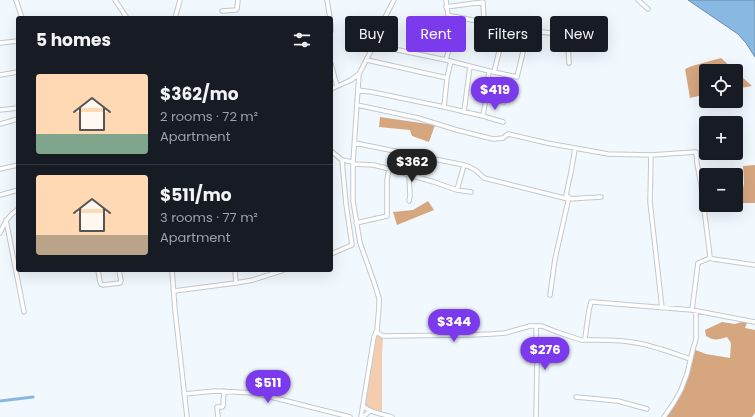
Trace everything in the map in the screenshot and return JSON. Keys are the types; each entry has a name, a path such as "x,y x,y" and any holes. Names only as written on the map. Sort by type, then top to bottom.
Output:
{"street":[{"path":"16,0 21,16"},
{"path":"115,0 126,16"},
{"path":"176,16 180,0"},
{"path":"222,11 237,9 238,0"},
{"path":"327,0 330,16"},
{"path":"386,16 394,0"},
{"path":"444,107 448,60 454,30 453,24 448,15 446,0"},
{"path":"638,0 648,9"},
{"path":"446,7 483,2 484,16"},
{"path":"448,15 474,20"},
{"path":"542,32 566,35 568,42 569,63"},
{"path":"0,44 16,41"},
{"path":"398,50 448,60 517,77 523,52"},
{"path":"333,88 359,74 371,52"},
{"path":"494,72 499,52"},
{"path":"367,60 447,78"},
{"path":"464,112 470,66"},
{"path":"333,71 337,86"},
{"path":"483,116 489,71"},
{"path":"0,75 16,72"},
{"path":"359,74 353,163 353,201 360,243 378,293 379,308 377,330 374,337 362,417"},
{"path":"486,98 504,102 508,75"},
{"path":"350,80 354,81 359,88 372,92 444,107 503,122"},
{"path":"358,104 418,118 493,139 500,139 508,134 575,149 608,154 651,155 696,152 710,258"},
{"path":"0,110 16,108"},
{"path":"0,124 16,120"},
{"path":"355,143 469,166 484,178 568,199 601,197"},
{"path":"550,295 555,259 569,197 566,195 575,149"},
{"path":"333,153 342,160 353,163 374,165 409,174 457,190 471,192"},
{"path":"651,155 650,202 662,308"},
{"path":"342,160 352,245"},
{"path":"0,169 16,165"},
{"path":"457,190 464,165"},
{"path":"356,223 387,216 387,180 389,169"},
{"path":"409,174 409,201"},
{"path":"0,195 16,191"},
{"path":"0,233 6,220 16,210"},
{"path":"6,220 16,271"},
{"path":"333,253 360,243"},
{"path":"664,417 681,390 687,374 696,338 694,310 698,263 710,258 755,265"},
{"path":"16,272 24,312"},
{"path":"98,272 100,282 103,285 120,283 119,272"},
{"path":"172,272 187,417"},
{"path":"235,272 236,283"},
{"path":"174,291 253,280 278,272"},
{"path":"584,340 591,302 694,310 755,322"},
{"path":"536,326 536,417"},
{"path":"374,337 381,335 491,334 542,326 581,340 615,340 637,343 690,359"},
{"path":"377,330 381,335"},
{"path":"184,394 215,391 255,393 350,417"},
{"path":"218,417 217,407 223,406 224,391"},
{"path":"576,397 618,401 648,409"},
{"path":"363,406 370,411 392,417"},
{"path":"362,417 370,411"}],"shaded area":[{"path":"721,58 727,64 699,64"},
{"path":"699,64 699,96 690,98 685,69"},
{"path":"743,78 752,86 743,88"},
{"path":"380,117 435,125 429,142 412,136 410,130 379,127"},
{"path":"755,165 755,203 743,203 743,166"},
{"path":"428,201 434,210 397,225 393,212 413,210"},
{"path":"748,320 745,328 755,330 755,413 752,417 664,417 681,390 693,349 706,354 730,358 731,343 727,337 711,339 706,336 705,330 722,322 735,324"},
{"path":"378,335 383,336 382,414 363,406 374,337"}],"water":[{"path":"688,0 755,0 755,57 738,34"}],"waterway":[{"path":"0,401 33,397"}]}
